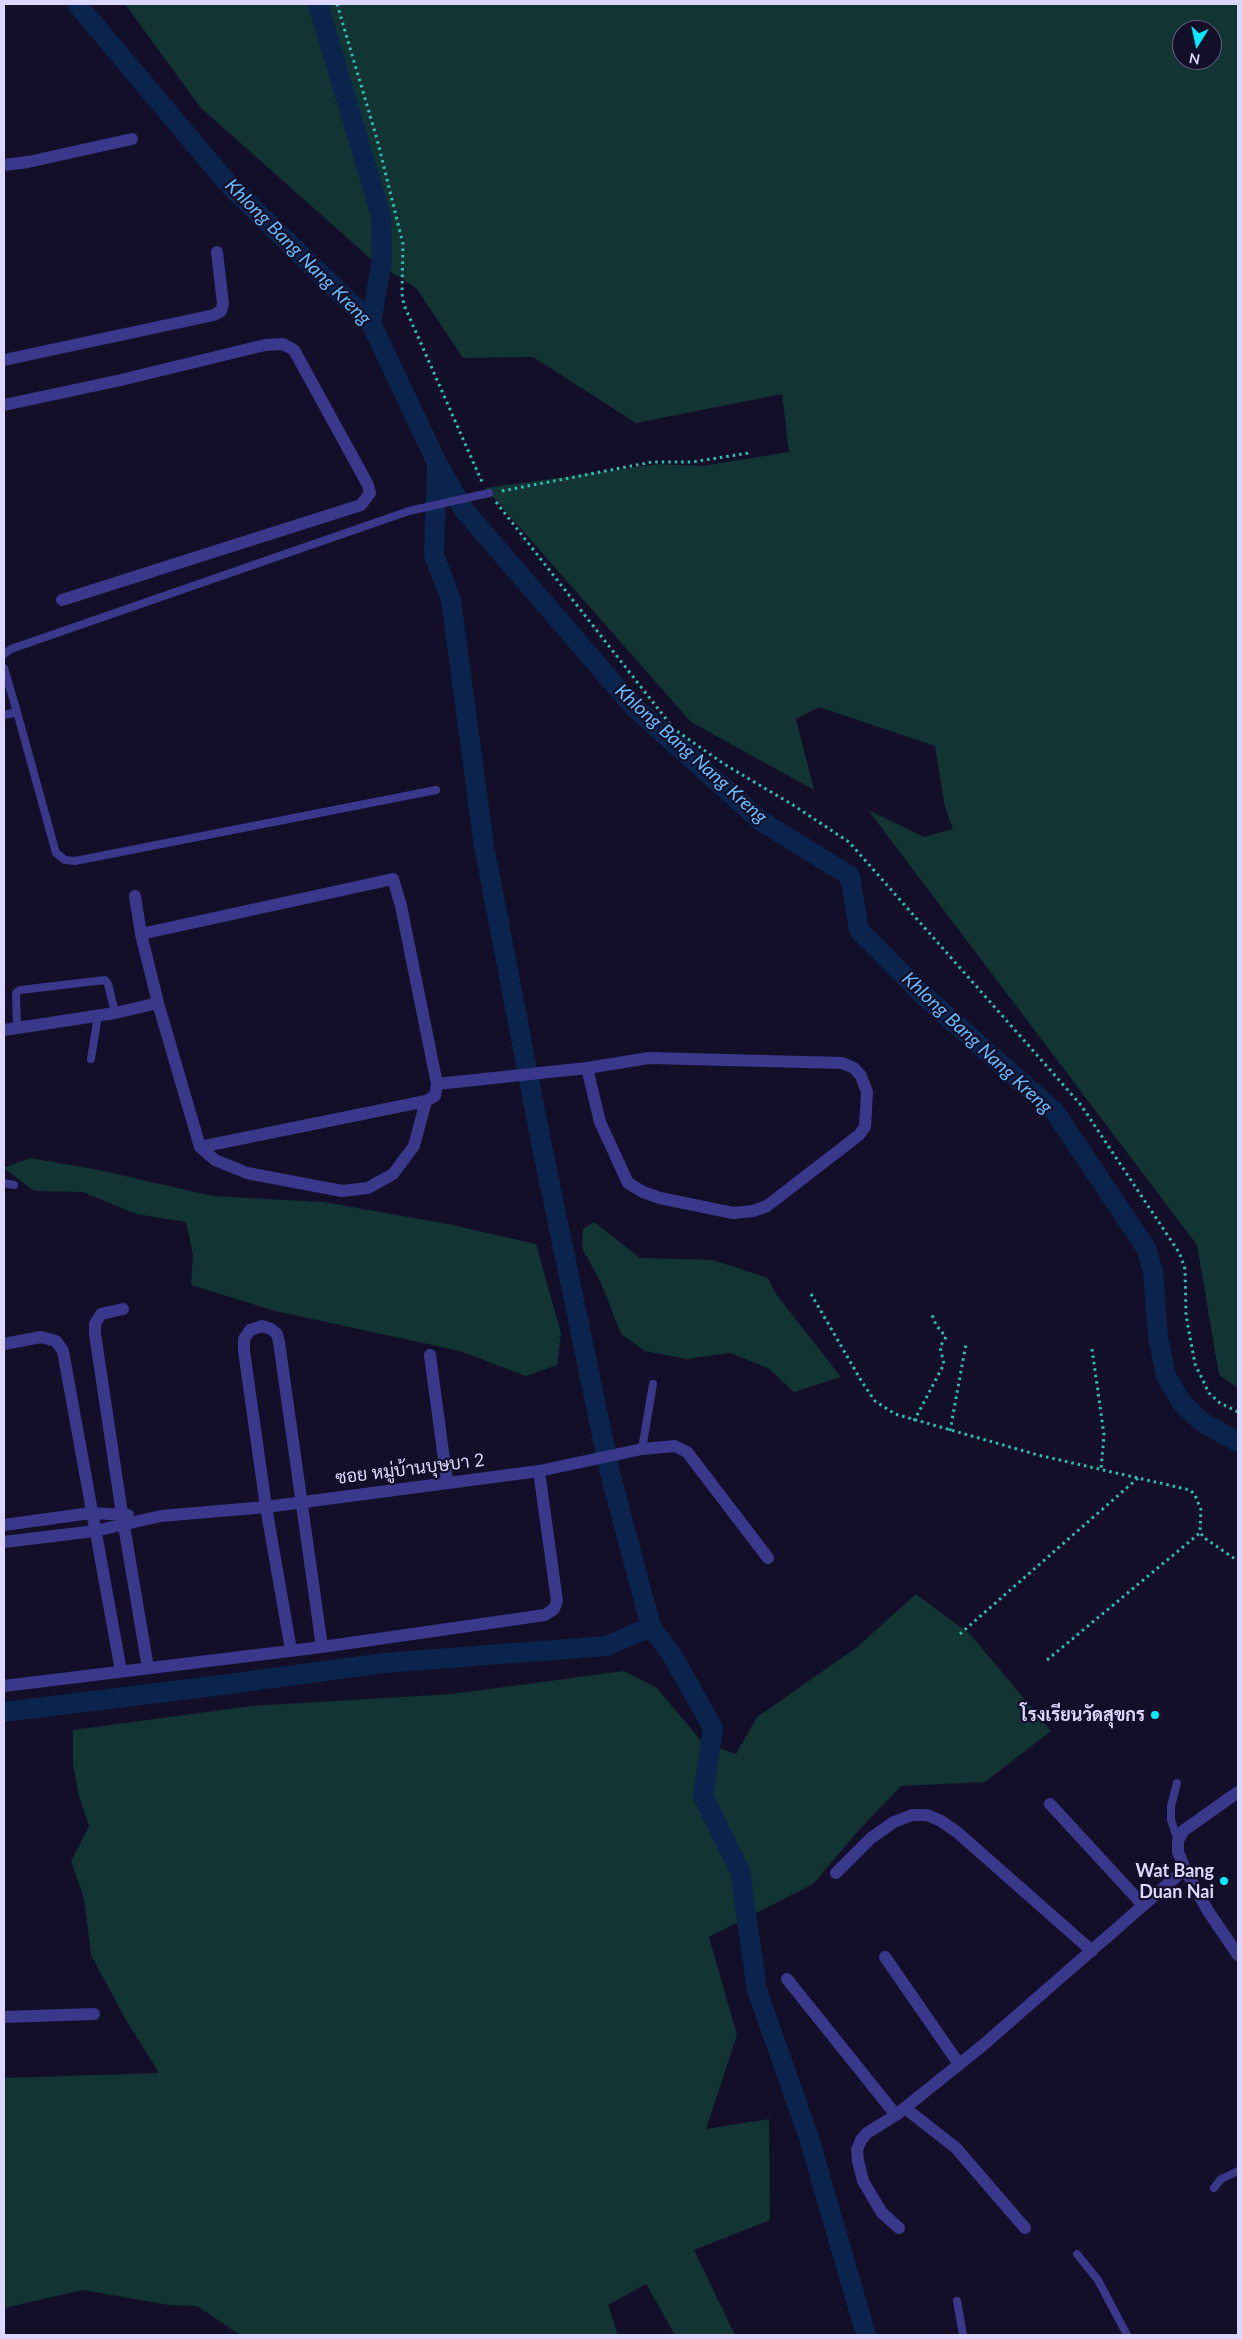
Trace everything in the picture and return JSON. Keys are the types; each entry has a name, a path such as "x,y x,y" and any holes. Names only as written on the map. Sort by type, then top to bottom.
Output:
{"street":[{"path":"4,165 28,162 132,139"},
{"path":"4,360 214,315 221,311 223,304 217,252"},
{"path":"4,405 121,380 265,345 284,344 294,350 368,485 370,494 362,505 62,600"},
{"path":"142,934 393,880 401,906 437,1084 435,1096 426,1101 200,1147"},
{"path":"136,896 142,934 158,1003 200,1147 215,1160 247,1173 342,1191 368,1188 393,1174 414,1146 426,1101"},
{"path":"4,1030 98,1014 115,1013 158,1003"},
{"path":"437,1084 540,1071 587,1068 649,1058 842,1063 854,1068 861,1076 867,1092 866,1127 860,1135 768,1206 753,1211 733,1213 702,1208 660,1198 628,1183 600,1122 587,1068"},
{"path":"124,1309 101,1314 95,1324 123,1519 148,1668"},
{"path":"291,1650 266,1507 244,1351 244,1340 250,1330 262,1326 271,1329 277,1334 279,1342 322,1647"},
{"path":"4,1344 41,1337 56,1341 63,1351 121,1671"},
{"path":"430,1355 447,1482"},
{"name":"ซอย หมู่บ้านบุษบา 2","path":"4,1542 95,1531 123,1519 266,1507 300,1501 539,1471 642,1449 675,1446 687,1452 768,1558"},
{"path":"4,1686 322,1647 545,1615 554,1609 556,1602 539,1471"},
{"path":"4,1525 91,1513 123,1519"},
{"path":"1238,1792 1183,1831 1178,1841 1178,1852 1185,1869 1208,1911 1238,1955"},
{"path":"1050,1804 1143,1905"},
{"path":"836,1873 871,1838 894,1822 912,1815 926,1815 941,1821 956,1832 1092,1951"},
{"path":"899,2228 882,2213 864,2181 858,2156 861,2140 867,2133 900,2111 960,2064 1185,1869"},
{"path":"885,1957 960,2064"},
{"path":"787,1978 900,2111 956,2148 1024,2228"},
{"path":"4,2017 94,2014"}],"lane":[{"path":"4,654 11,649 409,511 487,493"},
{"path":"4,668 56,853 65,860 75,861 436,790"},
{"path":"4,716 17,712"},
{"path":"17,1028 16,994 20,990 105,980 108,984 115,1013"},
{"path":"91,1059 98,1014"},
{"path":"4,1183 14,1186"},
{"path":"642,1449 653,1384"},
{"path":"1177,1783 1171,1806 1171,1820 1178,1841"},
{"path":"1214,2188 1221,2179 1238,2171"},
{"path":"1077,2254 1098,2280 1127,2335"},
{"path":"957,2301 963,2335"}],"path":[{"path":"337,4 378,139 403,244 402,294 404,305 487,493 674,729 724,764 793,805 849,842 1081,1105 1180,1254 1185,1269 1186,1315 1195,1364 1209,1393 1220,1403 1238,1412"},
{"path":"487,493 604,473 652,462 692,462 749,453"},
{"path":"811,1294 862,1382 876,1401 895,1414 950,1431 1190,1490 1196,1495 1201,1510 1201,1532 1204,1537 1238,1561"},
{"path":"914,1421 944,1364 940,1347 946,1338 936,1325 931,1312"},
{"path":"950,1431 966,1344"},
{"path":"1092,1349 1104,1435 1101,1469"},
{"path":"960,1634 1138,1478"},
{"path":"1047,1660 1201,1532"}],"green space":[{"path":"125,4 1238,4 1238,1388 1219,1375 1197,1245 868,810 924,837 953,829 945,807 935,746 819,707 796,719 814,790 691,722 485,488 658,464 702,466 789,452 782,394 636,423 533,357 463,358 416,288 371,259 200,107"},
{"path":"30,1158 94,1169 213,1196 324,1202 448,1224 536,1244 561,1333 557,1365 526,1376 460,1351 275,1311 191,1285 193,1255 186,1222 136,1214 83,1192 34,1191 4,1168"},
{"path":"594,1222 640,1258 713,1260 768,1278 776,1294 841,1377 794,1392 768,1368 730,1353 686,1359 645,1351 621,1334 601,1283 582,1248 583,1229"},
{"path":"916,1594 971,1635 1051,1731 985,1782 901,1786 858,1831 813,1884 709,1937 737,2035 706,2129 769,2119 770,2220 694,2250 735,2335 675,2335 646,2284 608,2305 618,2335 240,2335 197,2306 169,2305 83,2290 4,2308 4,2078 159,2073 126,2020 91,1955 84,1898 71,1861 89,1826 79,1796 73,1765 73,1730 251,1706 452,1694 624,1671 657,1688 702,1742 736,1754 757,1717 856,1648"}],"waterway":[{"name":"Khlong Bang Nang Kreng","path":"77,4 230,186 371,323 437,463 464,510 633,706 761,821 850,876 859,930 922,994 1055,1112 1146,1248 1153,1272 1158,1337 1166,1376 1182,1403 1202,1422 1238,1442"},
{"path":"318,4 381,216 382,259 371,323"},
{"path":"437,463 434,555 451,600 484,846 540,1137 610,1473 651,1627 672,1655 713,1728 703,1796 740,1871 757,1990 809,2138 866,2335"},
{"path":"4,1712 384,1663 606,1646 651,1627"}],"place":[{"name":"โรงเรียนวัดสุขกร","path":"1155,1715"},
{"name":"Wat Bang Duan Nai","path":"1224,1881"}]}
